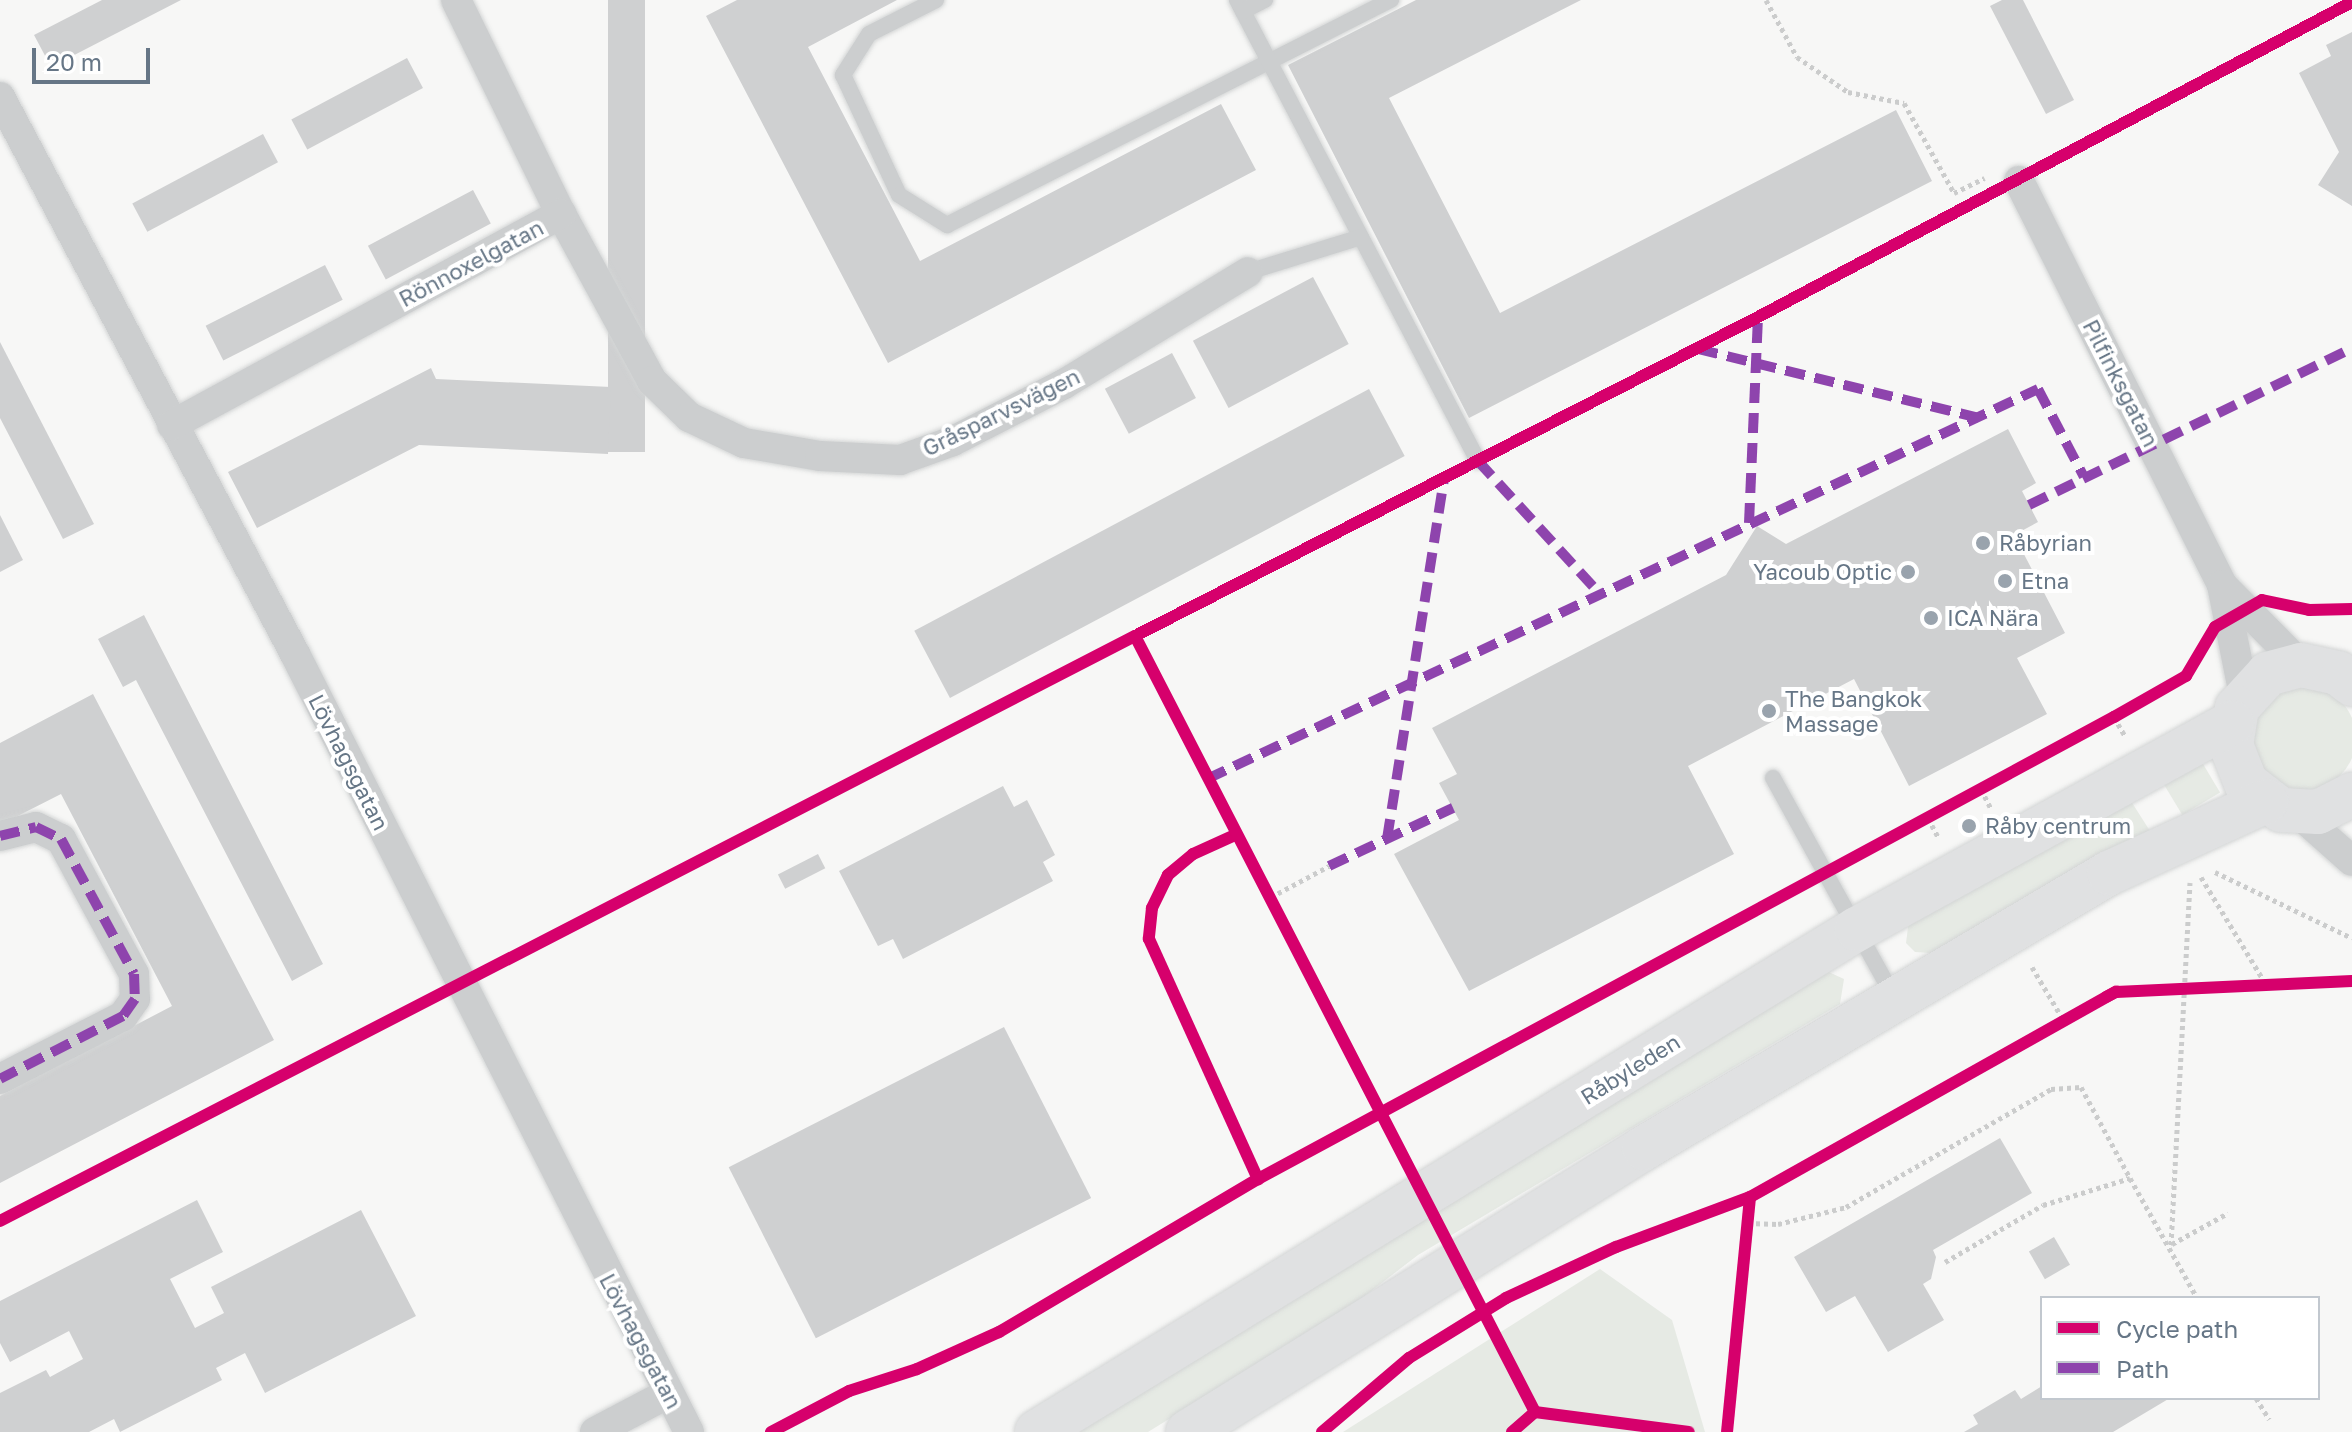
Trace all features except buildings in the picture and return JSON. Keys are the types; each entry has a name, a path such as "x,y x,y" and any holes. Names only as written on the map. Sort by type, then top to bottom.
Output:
{"main road":[{"name":"Råbyleden","path":"1037,1432 1857,929 2238,709 2268,674 2336,671"},
{"path":"2238,709 2236,765 2282,807"},
{"path":"1188,1432 1644,1148 2109,873 2282,807 2318,812 2352,795"}],"street":[{"name":"Rönnoxelgatan","path":"172,425 561,214 456,0"},
{"name":"Lövhagsgatan","path":"0,97 295,654 667,1394 689,1432"},
{"name":"Pilfinksgatan","path":"2019,181 2222,585 2238,709"},
{"name":"Gråsparvsvägen","path":"561,214 629,345 652,381 689,417 744,443 820,456 900,460 953,441 1064,384 1248,272"},
{"name":"Pilfinksgatan","path":"2222,585 2336,671"},
{"path":"2282,807 2352,861"},
{"path":"0,836 36,827 61,839 134,974 135,999 123,1016 0,1079"},
{"path":"595,1432 667,1394"}],"lane":[{"path":"936,0 869,34 843,75 899,195 947,225 1267,60 1391,0"},
{"path":"1265,0 1240,6 1478,461"},
{"path":"1248,272 1361,237"},
{"path":"1773,778 1895,999"}],"path":[{"path":"1766,0 1797,57 1848,92 1904,103 1954,193 1988,177"},
{"path":"2101,724 2126,710"},
{"path":"1968,796 1995,782"},
{"path":"1981,789 1993,814"},
{"path":"1915,825 1941,811"},
{"path":"1928,818 1941,841"},
{"path":"1271,897 1329,866"},
{"path":"2205,867 2352,938"},
{"path":"2171,1245 2174,989 2190,875"},
{"path":"1264,885 1278,911"},
{"path":"2027,959 2072,1016 2049,1029"},
{"path":"2252,986 2281,985"},
{"path":"2174,989 2195,988"},
{"path":"1746,1237 1748,1216 1778,1224 1846,1207 2051,1089 2081,1087 2130,1178 2171,1245 2196,1296"},
{"path":"1945,1262 2043,1205 2130,1178"},
{"path":"2171,1245 2228,1213"},
{"path":"2257,1400 2269,1419"}],"shaded area":[{"path":"2304,686 2324,690 2347,709 2352,718 2352,758 2333,781 2324,786 2304,790 2284,786 2261,767 2256,758 2252,738 2256,718 2275,695 2284,690"},
{"path":"2200,759 2220,792 2182,815 2162,782"},
{"path":"2129,798 2150,831 1931,953 1915,952 1906,943 1909,920"},
{"path":"1822,969 1844,979 1840,1004 1418,1255 1353,1305 1148,1432 1076,1432"},
{"path":"1600,1269 1672,1320 1705,1432 1343,1432"}],"marked path":[{"path":"1749,523 1758,317"},
{"path":"2029,505 2352,348"},
{"path":"1698,349 1979,418"},
{"path":"1207,779 2038,389 2084,477"},
{"path":"1478,461 1600,594"},
{"path":"1387,839 1444,479"},
{"path":"1329,866 1453,808"},
{"path":"0,836 36,827 61,839 134,974 135,999 123,1016 0,1079"}],"cycle path":[{"path":"1135,636 1758,317 2352,2"},
{"path":"771,1432 849,1391 917,1369 999,1332 1258,1179 2114,717 2186,676 2215,627 2262,600 2309,610 2352,609"},
{"path":"0,1221 1135,636 1535,1412"},
{"path":"1235,835 1193,854 1168,875 1152,908 1149,939 1258,1179"},
{"path":"2106,997 2116,992 2352,981"},
{"path":"1322,1432 1409,1358 1506,1298 1616,1247 1750,1197 2116,992"},
{"path":"1727,1432 1750,1197"},
{"path":"1512,1432 1535,1412 1689,1432"}],"place":[{"name":"Råbyrian","path":"1983,543"},
{"name":"Yacoub Optic","path":"1908,572"},
{"name":"Etna","path":"2005,581"},
{"name":"ICA Nära","path":"1931,618"},
{"name":"The Bangkok Massage","path":"1769,711"},
{"name":"Råby centrum","path":"1969,826"}]}
